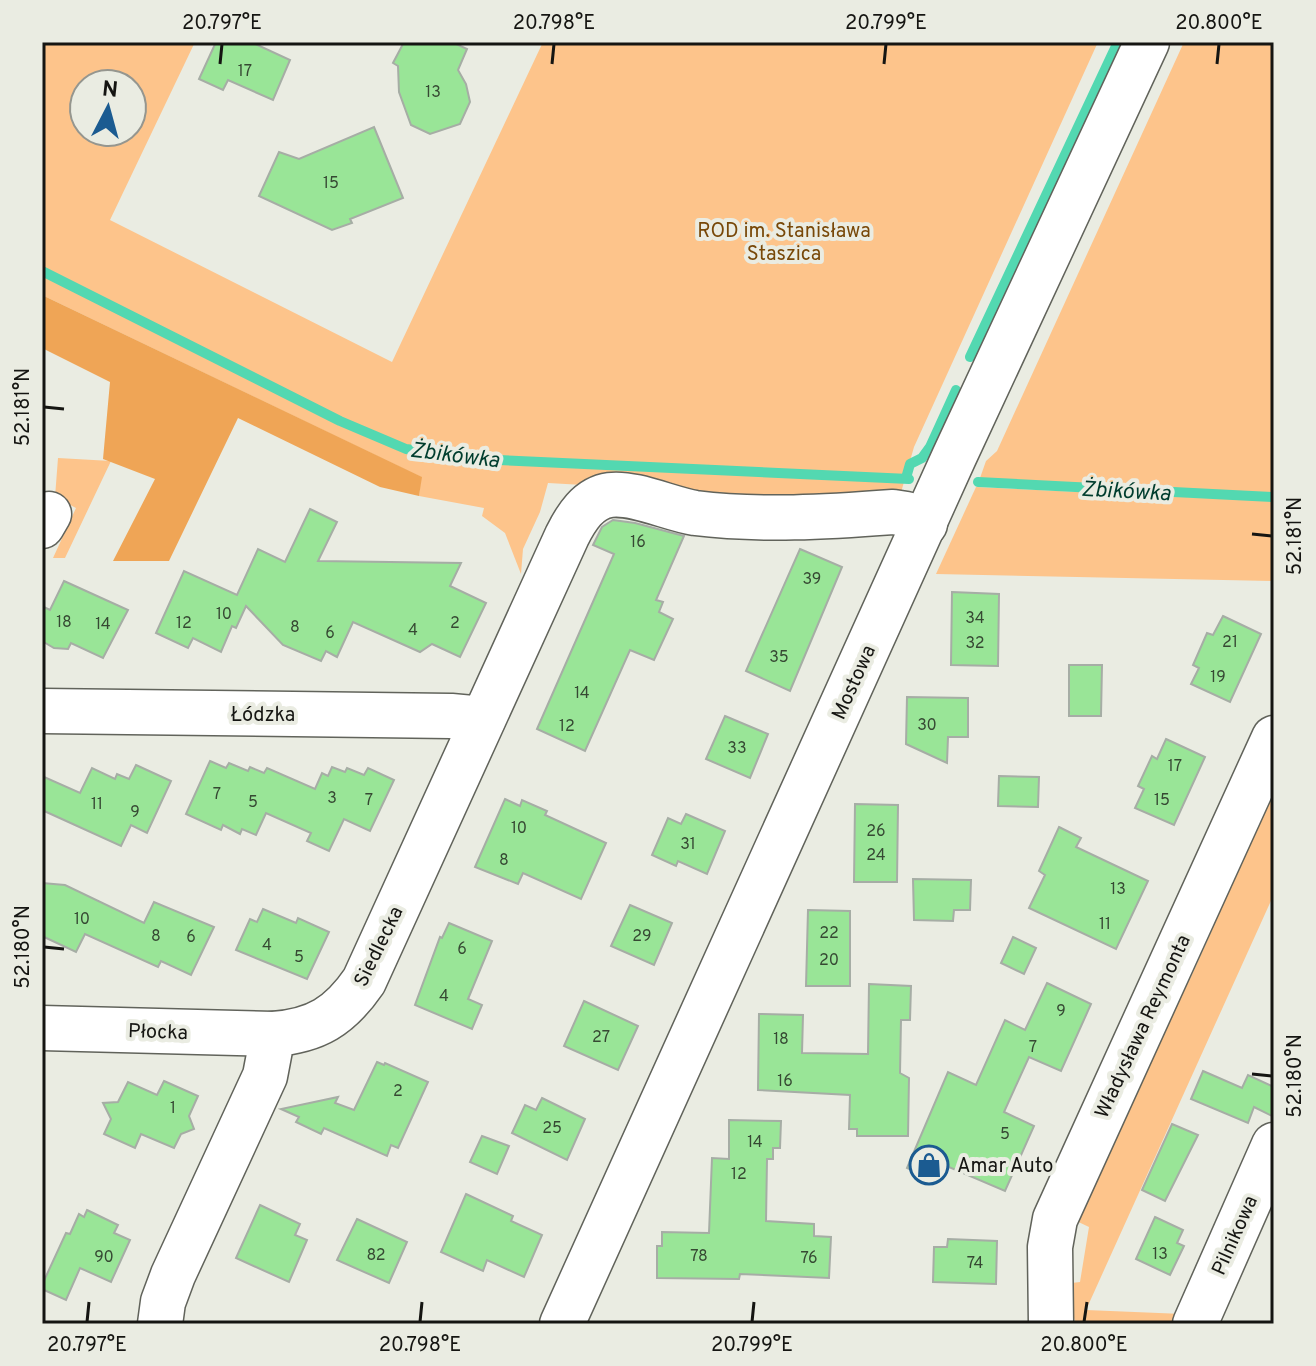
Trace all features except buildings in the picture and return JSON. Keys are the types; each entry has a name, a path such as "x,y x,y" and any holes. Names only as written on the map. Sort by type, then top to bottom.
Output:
{"street":[{"name":"Mostowa","path":"562,1324 1147,42"},
{"name":"Siedlecka","path":"273,1034 298,1032 326,1020 345,1005 364,981 571,528 585,508 598,499 620,495 693,513 775,519 893,512 906,514 925,524"},
{"name":"Łódzka","path":"42,711 451,716 483,719"},
{"name":"Władysława Reymonta","path":"1051,1324 1050,1247 1055,1219 1274,738"},
{"name":"Płocka","path":"42,1028 273,1034"},
{"path":"160,1324 163,1302 173,1275 265,1076 273,1034"},
{"name":"Pilnikowa","path":"1195,1324 1274,1145"}],"green space":[{"name":"ROD im. Stanisława Staszica","path":"42,42 195,42 148,140 148,68 68,68 68,148 144,148 110,220 392,362 543,42 1098,42 914,447 898,503 548,483 540,512 523,549 521,574 505,533 482,516 484,508 419,496 421,477 42,295"},
{"path":"1184,42 1274,42 1274,493 980,478 986,461 997,451"},
{"path":"58,458 111,461 65,558 53,558 76,508 55,497"},
{"path":"976,487 1274,501 1274,581 936,574"},
{"path":"1274,763 1274,894 1086,1310 1183,1314 1183,1324 1076,1324 1063,1284 1080,1282 1089,1227 1068,1217 1176,975 1190,979 1213,928 1200,923"}],"shaded area":[{"path":"42,295 422,477 419,496 380,487 238,418 169,561 113,561 155,479 103,459 110,382 42,348"}],"waterway":[{"path":"970,357 1118,42"},
{"name":"Żbikówka","path":"42,271 340,421 406,449 478,459 909,479"},
{"path":"906,478 910,464 922,458 930,447 956,390"},
{"name":"Żbikówka","path":"978,482 1274,497"}],"place":[{"name":"Amar Auto","path":"929,1165"}]}
